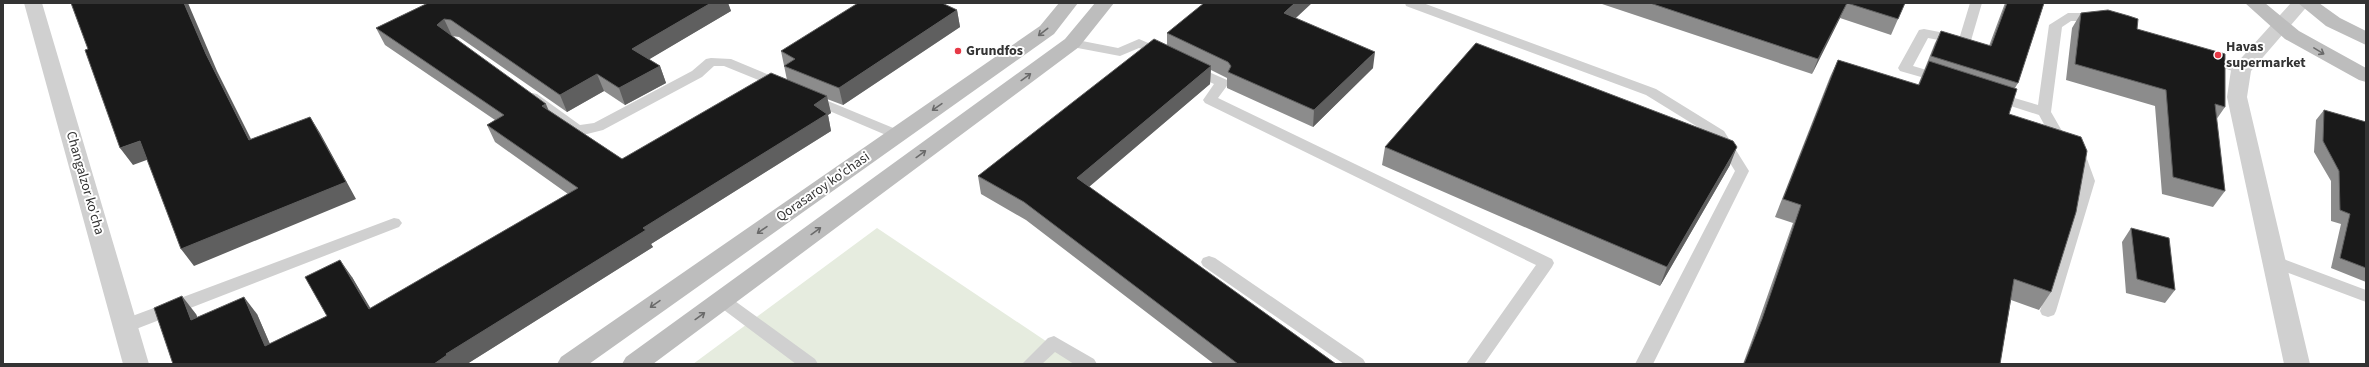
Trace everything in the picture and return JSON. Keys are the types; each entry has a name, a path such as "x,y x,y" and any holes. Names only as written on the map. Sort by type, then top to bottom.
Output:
{"main road":[{"name":"Qorasaroy ko'chasi","path":"570,364 1047,30 1069,3"},
{"path":"635,364 1072,43 1105,3"},
{"path":"2254,3 2280,26 2322,53 2366,76"},
{"path":"2307,3 2333,22 2366,39"}],"street":[{"name":"Changalzor ko'cha","path":"33,3 136,364"},
{"path":"2297,364 2237,97 2241,70 2301,3"}],"lane":[{"path":"1411,3 1651,92 1719,134 1742,171 1644,364"},
{"path":"1956,84 1905,68 1924,33 1965,41 1976,3"},
{"path":"2048,311 2088,181 2078,151 2056,134 2044,112 2053,57 2056,25 2068,10 2098,17 2113,23"},
{"path":"1072,43 1120,52 1139,43 1222,83 1210,100 1546,262 1475,364"},
{"path":"2196,53 2241,70"},
{"path":"523,91 575,128 583,130 598,127 697,74 711,62 726,62 898,135"},
{"path":"1978,91 2044,112"},
{"path":"125,326 394,223"},
{"path":"2273,261 2366,296"},
{"path":"1209,262 1357,364"},
{"path":"722,300 809,364"},
{"path":"1031,364 1054,343 1088,364"}],"shaded area":[{"path":"877,228 1080,364 693,364"}],"building":[{"path":"71,3 184,3 206,54 249,140 310,117 346,182 181,249 140,141 120,148 85,50 88,49"},
{"path":"428,3 711,3 632,49 660,66 619,88 597,74 560,95 451,20 444,19 437,25 546,104 542,106 622,159 771,73 827,96 814,105 827,114 643,228 646,230 446,354 447,355 434,364 173,364 154,308 182,296 191,320 244,297 265,346 327,316 305,277 340,260 369,309 578,188 487,125 504,115 376,28"},
{"path":"858,3 942,3 957,10 839,88 784,66 795,59 781,51"},
{"path":"1204,3 1295,3 1284,13 1375,52 1314,110 1228,72 1231,66 1228,62 1167,33"},
{"path":"1650,3 1847,3 1818,59"},
{"path":"1847,3 1905,3 1898,19"},
{"path":"2007,3 2044,3 2018,83 1931,56 1941,31 1991,46"},
{"path":"2108,10 2138,19 2137,29 2225,54 2225,107 2215,104 2225,191 2173,177 2166,90 2075,64 2081,13"},
{"path":"1154,39 1211,66 1077,178 1336,364 1238,364 1024,202 978,176"},
{"path":"1476,43 1733,141 1737,147 1667,267 1385,147"},
{"path":"1838,60 1919,85 1929,61 2017,89 2009,114 2081,137 2087,151 2076,212 2051,292 2014,279 2000,364 1744,364 1762,319 1801,205 1783,199"},
{"path":"2324,110 2366,122 2366,268 2340,258 2350,214 2340,210 2339,171 2323,141"},
{"path":"2131,228 2169,238 2175,290 2137,279"}],"place":[{"name":"Grundfos","path":"958,51"},
{"name":"Havas supermarket","path":"2218,55"}]}
